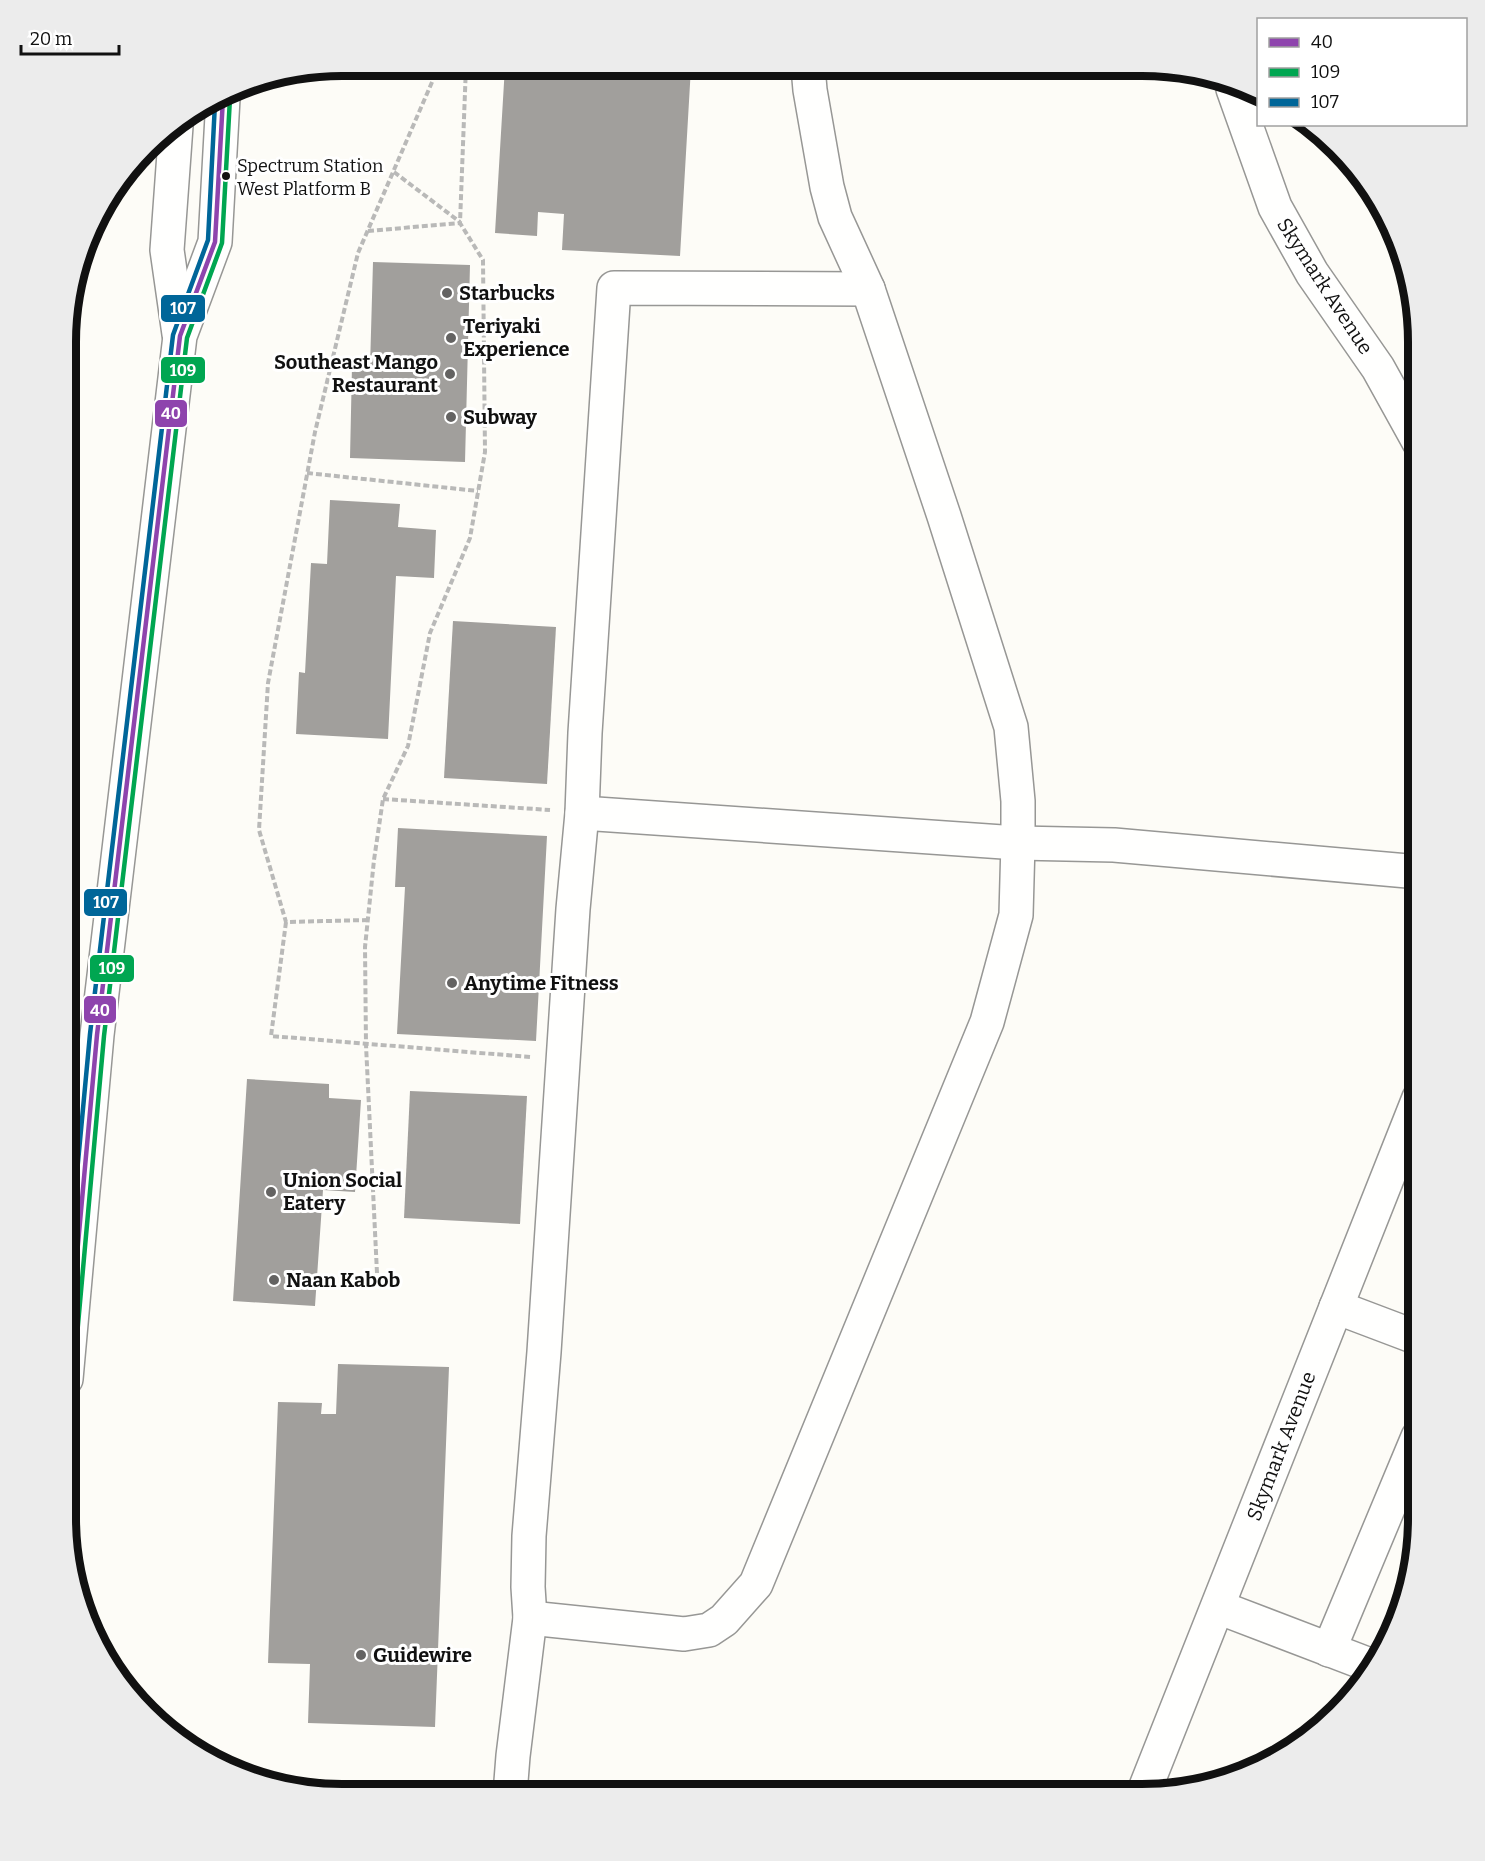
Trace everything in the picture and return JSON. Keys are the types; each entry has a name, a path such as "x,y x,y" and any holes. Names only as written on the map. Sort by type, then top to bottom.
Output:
{"street":[{"path":"531,1618 684,1634 709,1630 724,1620 756,1584 987,1022 1016,915 1018,801 1011,727 868,289 835,217 827,187 809,76"},
{"name":"Skymark Avenue","path":"1235,93 1275,207 1312,273 1378,368 1408,422"},
{"path":"76,1268 97,1035 180,336 215,243 223,105"},
{"path":"175,137 167,250 180,336"},
{"path":"511,1784 531,1618 528,1587 529,1536 582,813 585,733 614,288 868,289"},
{"path":"582,813 1018,843 1114,845 1408,871"},
{"name":"Skymark Avenue","path":"1147,1784 1408,1126"},
{"path":"1336,1307 1408,1334"},
{"path":"1329,1650 1408,1461"},
{"path":"1218,1608 1366,1663"}],"path":[{"path":"435,76 358,253 315,432 268,683 259,830 286,922 271,1036 564,1060"},
{"path":"460,223 466,76"},
{"path":"376,1273 366,1045 365,946 374,860 383,799 408,746 430,633 470,538 485,452 483,260 460,223 393,172"},
{"path":"368,231 460,223"},
{"path":"308,473 478,491"},
{"path":"383,799 582,813"},
{"path":"286,922 368,920"}],"building":[{"path":"504,76 690,76 680,256 562,250 564,214 538,212 537,236 495,233"},
{"path":"373,262 470,265 465,462 350,458 352,366 370,367"},
{"path":"330,500 400,504 398,527 436,530 434,578 396,576 388,739 296,734 299,672 305,673 311,563 327,564"},
{"path":"453,621 556,627 547,784 444,778"},
{"path":"398,828 547,836 536,1041 397,1034 405,887 395,887"},
{"path":"247,1079 329,1084 329,1098 361,1100 355,1192 323,1190 315,1306 233,1301"},
{"path":"410,1091 527,1096 520,1224 404,1218"},
{"path":"338,1364 449,1367 435,1727 308,1723 310,1664 268,1663 278,1402 322,1403 321,1414 336,1414"}],"transit line":[{"name":"109","path":"76,1347 104,1036 187,338 222,243 230,102"},
{"name":"40","path":"76,1266 97,1035 180,336 215,242 223,105"},
{"name":"107","path":"76,1183 90,1034 173,335 208,240 215,110"}],"place":[{"name":"Spectrum Station West Platform B","path":"226,176"},
{"name":"Starbucks","path":"447,293"},
{"name":"Teriyaki Experience","path":"451,338"},
{"name":"Southeast Mango Restaurant","path":"450,374"},
{"name":"Subway","path":"451,417"},
{"name":"Anytime Fitness","path":"452,983"},
{"name":"Union Social Eatery","path":"271,1192"},
{"name":"Naan Kabob","path":"274,1280"},
{"name":"Guidewire","path":"361,1655"}]}
